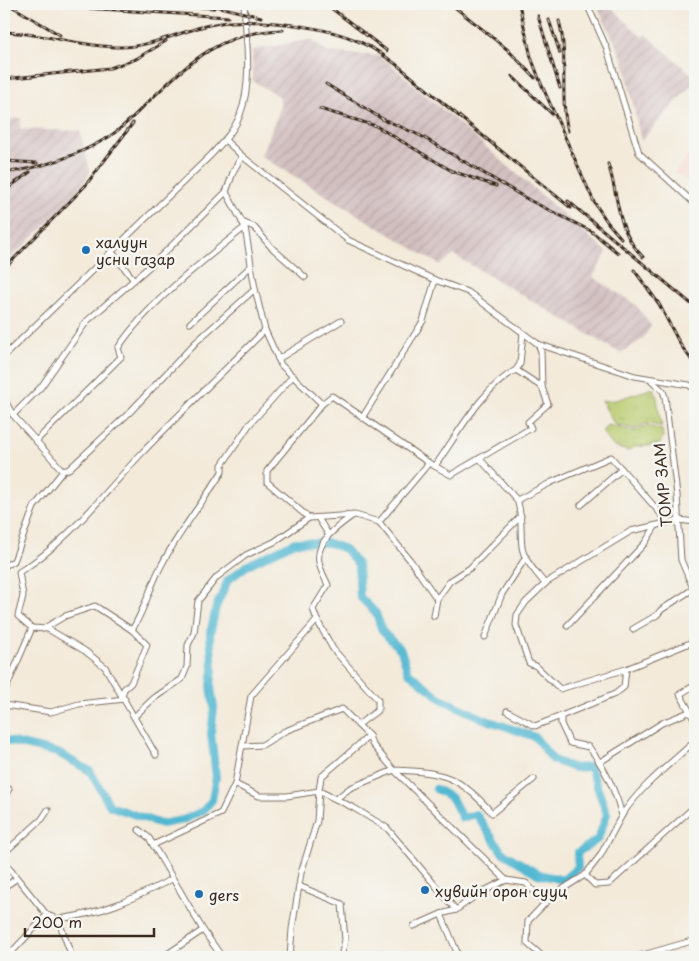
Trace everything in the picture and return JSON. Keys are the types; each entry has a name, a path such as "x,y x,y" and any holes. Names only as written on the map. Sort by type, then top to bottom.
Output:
{"street":[{"path":"4,356 225,140 240,115 245,96 244,4"},
{"path":"587,4 607,49 639,153 695,204"},
{"path":"225,140 242,156 348,240 434,280 468,292 538,344 649,379 689,385 695,389"},
{"path":"13,415 41,387 86,321 158,258 226,192 234,170 242,156"},
{"path":"226,192 245,228 255,289 265,330 278,359 281,365 322,404"},
{"path":"241,221 254,227 271,247 305,277"},
{"path":"36,441 120,357 118,348 140,320 209,256 245,228"},
{"path":"112,252 133,279"},
{"path":"190,323 251,266"},
{"path":"362,418 423,321 434,280"},
{"path":"4,566 14,561 34,507 63,470 69,469 129,412 196,342 255,289"},
{"path":"278,359 341,321"},
{"path":"156,754 105,667 85,651 48,629 32,628 18,616 23,596 19,572 34,563 80,519 265,330"},
{"path":"435,466 486,395 502,377 516,370 520,364 523,333"},
{"path":"309,518 267,482 266,471 322,404 332,396 429,463 451,475 531,428 528,422 548,404 542,387 541,351 538,344"},
{"path":"516,370 542,387"},
{"path":"132,630 143,612 158,571 181,531 222,472 222,465 249,425 292,376"},
{"name":"ТОМР ЗАМ","path":"649,379 658,385 665,397 679,520 681,560 694,591"},
{"path":"4,399 13,415 63,470"},
{"path":"517,500 552,482 611,457 668,522"},
{"path":"480,459 517,500 521,516 522,548 545,584"},
{"path":"379,522 429,463"},
{"path":"581,505 622,469"},
{"path":"135,716 154,698 182,679 187,667 188,645 194,633 198,601 217,577 246,555 274,542 309,518 352,516 379,522 410,560 437,599"},
{"path":"352,516 328,534 318,562 328,585 313,609 333,649 378,700 378,710 358,725"},
{"path":"434,616 437,599 450,581 470,568 521,516"},
{"path":"318,518 328,534"},
{"path":"695,522 679,520 656,527 630,531 545,584 526,602 517,615 516,625 529,663 536,666 560,690 626,669 695,641"},
{"path":"567,626 645,543 656,527"},
{"path":"485,637 502,594 526,557"},
{"path":"632,629 658,615 661,610 694,591"},
{"path":"42,629 65,616 95,606 132,630 147,645 131,683 124,689 124,697"},
{"path":"153,845 221,813 235,784 251,696 318,620"},
{"path":"4,693 32,628"},
{"path":"507,711 535,726 615,694 624,687 626,669"},
{"path":"695,685 680,694 695,721"},
{"path":"4,705 51,712 79,704 124,697"},
{"path":"243,746 262,745 284,731 342,709 369,736 372,744 394,770 506,880"},
{"path":"600,762 662,723 689,712"},
{"path":"561,716 561,724 570,743 589,747 600,762 616,790 622,815"},
{"path":"290,957 299,886 317,821 318,791 322,777 369,736"},
{"path":"543,957 527,943 528,920 553,895 585,875 600,856 630,802 695,741"},
{"path":"336,799 350,788 394,770 446,775 473,792 492,813 534,779"},
{"path":"235,784 259,796 287,796 318,791 387,828 456,910"},
{"path":"4,798 9,789"},
{"path":"585,875 595,885 609,884 695,806"},
{"path":"4,853 42,819 48,810"},
{"path":"139,830 149,838 203,930 222,957"},
{"path":"4,862 48,916 58,919 79,917 116,907 172,879"},
{"path":"4,887 16,879"},
{"path":"414,926 441,914 456,910 478,894 506,880 526,882 545,903"},
{"path":"299,886 342,904 345,940 341,957"},
{"path":"441,914 459,957"},
{"path":"7,957 48,916"},
{"path":"58,919 72,957"},
{"path":"164,957 203,930"},
{"path":"636,957 695,940"}],"shaded area":[{"path":"598,4 608,4 642,37 645,34 695,77 695,81 641,141 624,61 597,6"},
{"path":"312,39 327,52 381,56 607,252 593,277 636,305 651,326 642,340 620,353 454,255 440,265 261,156 280,109 280,97 253,81 252,50"},
{"path":"21,118 20,129 80,131 90,171 77,195 4,265 4,120"},
{"path":"691,153 695,157 695,188 675,172"}],"green space":[{"path":"654,389 656,394 662,426 646,424 633,429 614,424 602,401 616,400"},
{"path":"607,425 633,431 647,426 662,430 663,437 659,445 633,447 629,451 614,447 602,432"}],"waterway":[{"path":"4,740 58,753 90,771 110,806 161,824 183,820 203,811 212,800 216,777 211,734 214,708 211,686 213,669 210,635 216,607 228,580 248,565 295,542 329,543 345,549 358,565 360,597 376,613 382,631 401,650 408,672 443,700 484,719 535,737 553,760 574,768 590,767 607,814 598,839 577,853 578,867 563,880 538,874 502,852 476,814 462,818 452,798 436,789"}],"railway":[{"path":"8,4 60,35"},
{"path":"152,4 214,8"},
{"path":"207,4 261,17"},
{"path":"326,4 387,51"},
{"path":"451,4 508,50 535,78"},
{"path":"519,4 531,57 540,81 594,202 621,238"},
{"path":"36,5 228,17"},
{"path":"538,16 560,88"},
{"path":"549,20 560,53"},
{"path":"559,21 562,35 564,104 568,131"},
{"path":"4,32 91,45 120,47 148,43 202,27 230,22 293,25 340,34 377,51 400,67 571,208"},
{"path":"4,173 57,161 95,145 123,126 178,74 208,52 223,43 241,36 283,30"},
{"path":"4,79 110,68 136,59 166,41"},
{"path":"512,76 552,114"},
{"path":"326,84 387,122"},
{"path":"320,109 376,126 452,171 496,186"},
{"path":"381,118 421,136 529,200 591,231 618,253"},
{"path":"4,269 85,186 133,123"},
{"path":"4,161 37,163"},
{"path":"608,164 627,236 643,257"},
{"path":"4,191 30,172"},
{"path":"568,201 695,307"},
{"path":"634,270 659,304 680,344 695,365"}],"place":[{"name":"халуун усни газар","path":"86,250"},
{"name":"хувийн орон сууц","path":"425,890"},
{"name":"gers","path":"199,894"}]}
